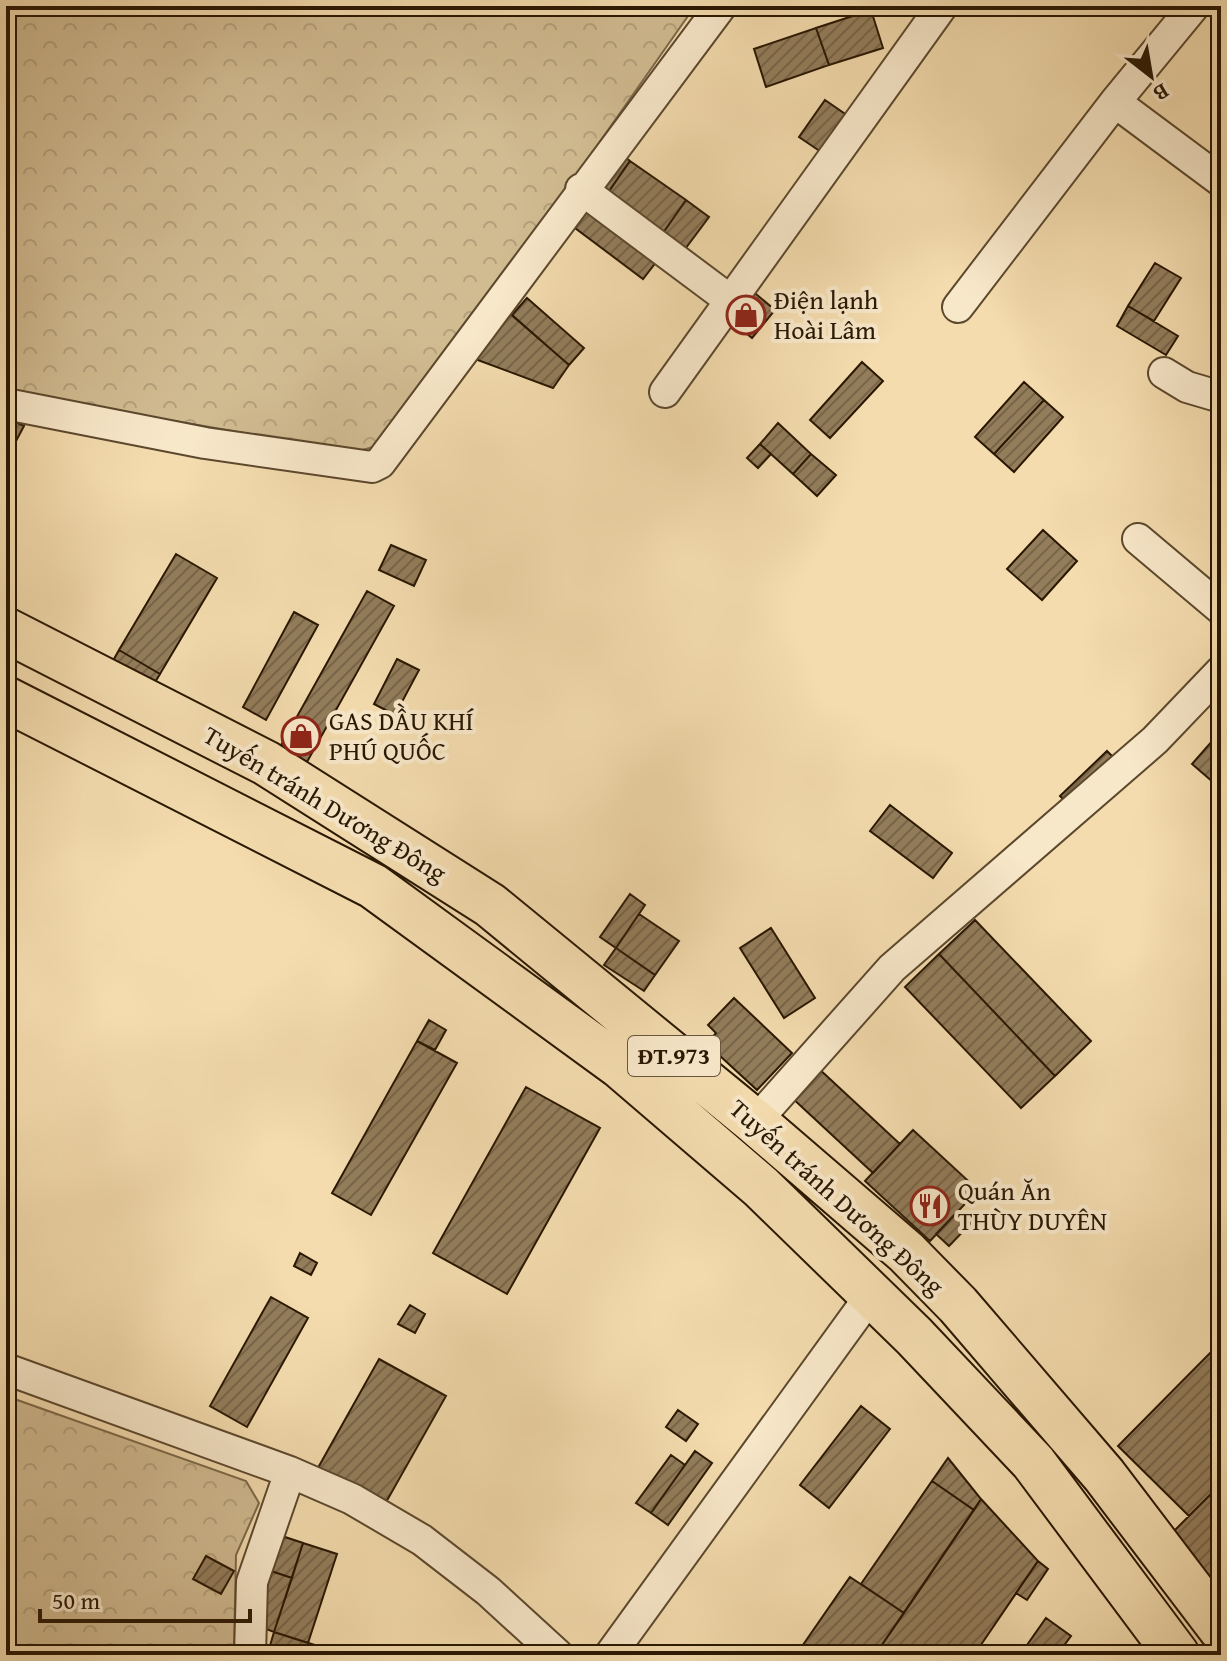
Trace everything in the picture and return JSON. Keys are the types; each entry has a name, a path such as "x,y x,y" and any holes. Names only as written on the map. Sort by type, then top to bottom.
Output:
{"main road":[{"name":"Tuyến tránh Dương Đông","path":"6,630 266,763 490,905 755,1122 906,1252 958,1305 1104,1475 1221,1629"},
{"name":"Tuyến tránh Dương Đông","path":"6,699 373,886 620,1066 761,1187 1033,1462 1177,1655"},
{"path":"871,1295 906,1252"}],"street":[{"path":"6,404 205,443 372,467 387,458 581,189 721,6"},
{"path":"665,392 942,6"},
{"path":"958,307 1115,102 1194,6"},
{"path":"1115,102 1221,181"},
{"path":"581,189 731,301"},
{"path":"1164,373 1187,387 1221,397"},
{"path":"1138,539 1221,609"},
{"path":"755,1122 892,968 1155,740 1221,671"},
{"path":"610,1655 871,1295"},
{"path":"6,1369 290,1472 352,1499 422,1540 488,1591 538,1649"},
{"path":"250,1655 252,1582 290,1472"}],"green space":[{"path":"6,6 695,6 402,424 377,446 355,452 6,392"},
{"path":"6,1396 246,1481 259,1503 236,1555 234,1655 6,1655"}],"building":[{"path":"871,10 883,48 829,65 816,28"},
{"path":"816,28 829,65 766,87 754,49"},
{"path":"825,100 851,118 824,154 799,137"},
{"path":"615,150 630,161 607,194 592,183"},
{"path":"630,161 686,200 663,233 607,194"},
{"path":"686,200 709,217 685,249 663,233"},
{"path":"592,205 660,257 643,279 575,228"},
{"path":"1155,263 1181,278 1154,321 1128,306"},
{"path":"750,289 775,310 752,338 727,317"},
{"path":"527,298 584,348 569,365 512,315"},
{"path":"1128,306 1178,336 1166,355 1117,326"},
{"path":"507,311 569,365 553,388 467,356"},
{"path":"862,362 883,381 830,438 810,420"},
{"path":"1024,382 1044,400 994,454 975,437"},
{"path":"1044,400 1063,417 1014,472 994,454"},
{"path":"6,417 24,426 6,460"},
{"path":"778,423 811,454 793,474 760,444"},
{"path":"760,444 771,454 758,468 747,458"},
{"path":"811,454 836,475 817,496 793,474"},
{"path":"1043,530 1077,561 1042,600 1007,569"},
{"path":"391,545 426,560 414,586 379,570"},
{"path":"176,554 217,578 160,674 119,650"},
{"path":"367,591 394,606 307,762 280,747"},
{"path":"294,612 318,625 266,720 243,707"},
{"path":"119,650 160,674 149,692 109,668"},
{"path":"397,659 419,670 395,715 374,704"},
{"path":"1221,731 1221,789 1192,764"},
{"path":"1107,751 1121,765 1074,810 1060,796"},
{"path":"890,805 952,853 933,878 870,831"},
{"path":"630,894 645,905 616,948 600,937"},
{"path":"639,914 679,941 655,975 616,948"},
{"path":"975,920 1091,1041 1055,1076 939,954"},
{"path":"771,928 815,998 784,1018 740,948"},
{"path":"616,948 655,975 644,991 604,965"},
{"path":"939,954 1055,1076 1021,1108 905,987"},
{"path":"734,998 792,1053 757,1090 707,1044 716,1033 708,1025"},
{"path":"429,1020 446,1030 435,1050 417,1041"},
{"path":"417,1041 457,1063 371,1215 332,1193"},
{"path":"817,1067 900,1144 873,1173 790,1096"},
{"path":"526,1087 600,1128 507,1294 433,1253"},
{"path":"913,1130 978,1190 930,1241 865,1181"},
{"path":"958,1211 971,1223 949,1246 936,1234"},
{"path":"300,1253 317,1263 311,1275 294,1266"},
{"path":"271,1297 308,1318 247,1427 210,1406"},
{"path":"410,1305 425,1314 415,1333 398,1324"},
{"path":"1221,1342 1221,1484 1189,1516 1118,1446"},
{"path":"379,1359 446,1396 380,1513 314,1475"},
{"path":"861,1406 890,1429 829,1508 800,1485"},
{"path":"678,1410 698,1424 686,1441 666,1427"},
{"path":"695,1451 712,1463 668,1525 651,1513"},
{"path":"671,1455 685,1465 651,1513 636,1503"},
{"path":"948,1458 981,1499 974,1510 932,1481"},
{"path":"932,1481 974,1510 904,1613 861,1584"},
{"path":"1221,1484 1221,1601 1162,1543"},
{"path":"981,1499 1038,1561 974,1655 875,1655"},
{"path":"279,1535 303,1543 292,1578 268,1570"},
{"path":"303,1543 337,1554 308,1643 274,1632"},
{"path":"206,1556 234,1571 221,1594 193,1579"},
{"path":"1038,1561 1048,1569 1027,1600 1016,1593"},
{"path":"268,1570 292,1578 274,1632 253,1624"},
{"path":"850,1577 904,1613 875,1655 796,1655"},
{"path":"1046,1618 1071,1636 1057,1655 1020,1655"},
{"path":"274,1632 321,1647 319,1655 289,1655 269,1649"}],"place":[{"name":"Điện lạnh Hoài Lâm","path":"746,315"},
{"name":"GAS DẦU KHÍ PHÚ QUỐC","path":"301,736"},
{"name":"Quán Ăn THÙY DUYÊN","path":"930,1206"}]}
